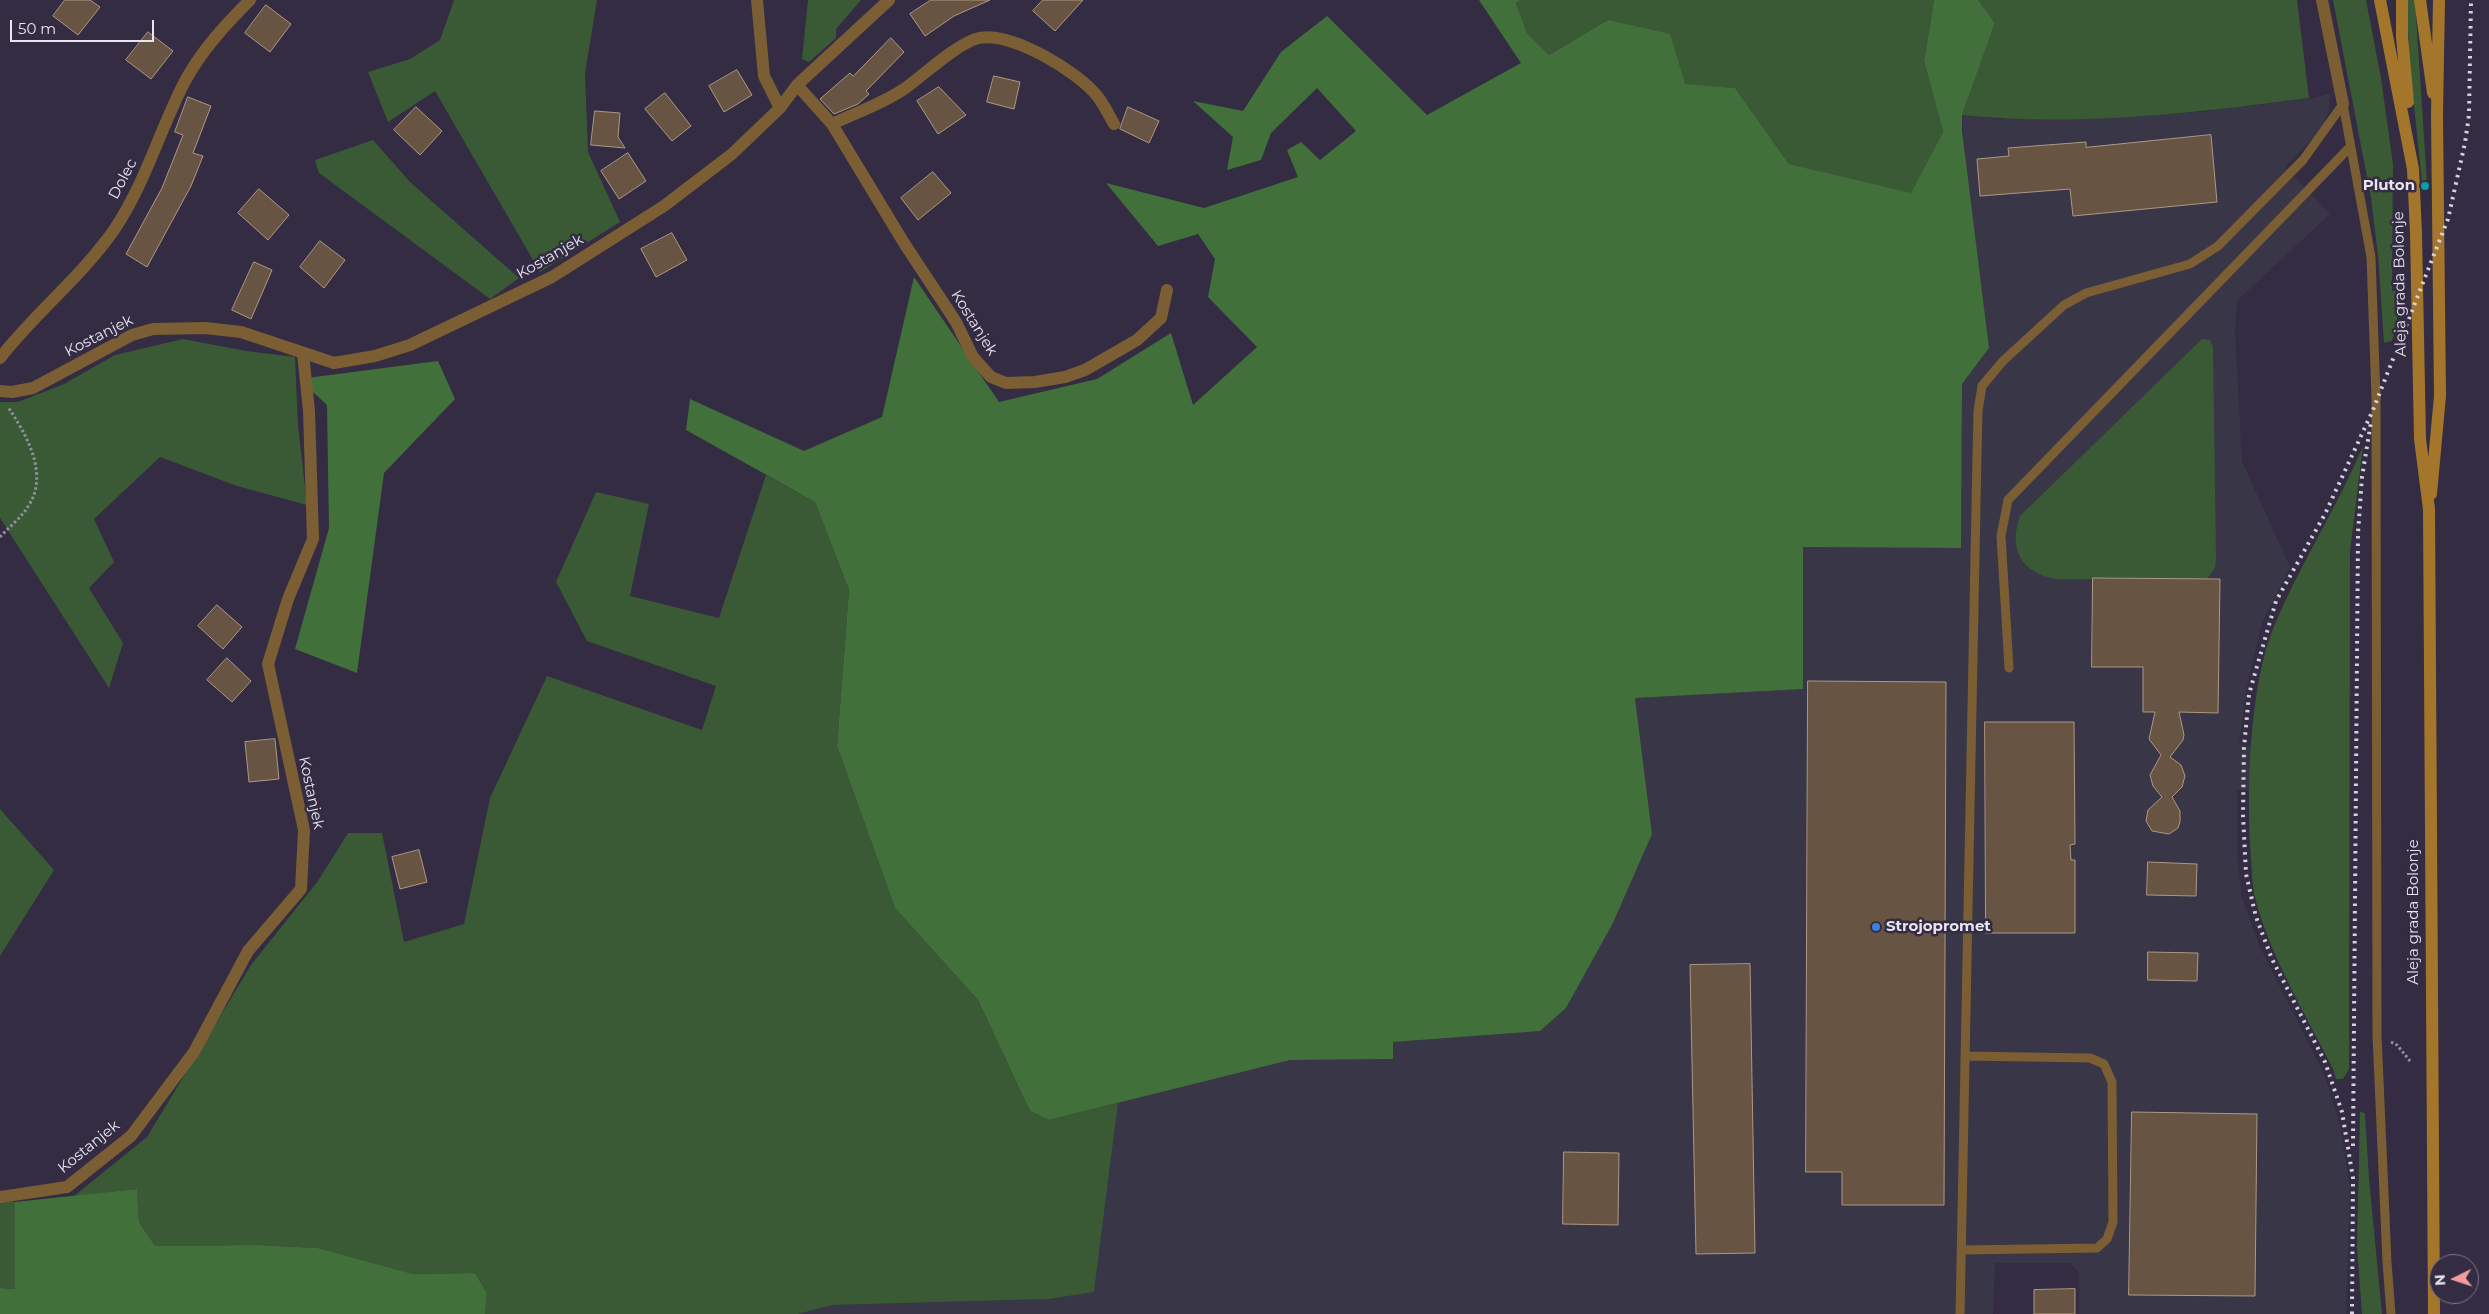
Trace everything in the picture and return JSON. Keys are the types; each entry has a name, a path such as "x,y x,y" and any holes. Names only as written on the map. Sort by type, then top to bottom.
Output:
{"main road":[{"name":"Aleja grada Bolonje","path":"2380,0 2410,149 2416,233 2420,439 2428,509 2434,1314"},
{"path":"2402,0 2410,149"},
{"path":"2420,0 2429,76 2438,115"},
{"name":"Aleja grada Bolonje","path":"2428,509 2440,396 2439,0"}],"street":[{"name":"Dolec","path":"0,358 20,333 74,278 113,231 144,180 184,84 201,55 250,0"},
{"path":"756,0 764,76 780,108"},
{"name":"Kostanjek","path":"2,397 12,392 33,388 132,335 153,329 205,328 241,332 334,363 375,356 410,346 552,277 671,200 732,154 780,108 797,86 889,0"},
{"path":"2322,0 2343,104"},
{"path":"832,124 902,90 957,50 978,38 1000,38 1034,51 1074,75 1098,96 1114,124"},
{"name":"Kostanjek","path":"797,86 832,124 904,243 956,322 973,357 990,377 1006,383 1035,382 1065,377 1085,370 1137,340 1161,318 1167,290"},
{"name":"Kostanjek","path":"0,1197 67,1187 131,1136 194,1052 248,951 301,889 304,830 268,664 288,600 313,539 309,411 303,352"}],"lane":[{"path":"2343,104 2371,257 2374,305 2376,408 2377,1035 2391,1314"},
{"path":"1960,1314 1978,420 1982,386 2002,361 2064,305 2086,293 2190,264 2218,246 2303,160 2343,104"},
{"path":"2009,668 2001,536 2008,500 2350,147"},
{"path":"1962,1250 2097,1248 2107,1239 2113,1222 2112,1082 2104,1064 2090,1058 1965,1056"}],"path":[{"path":"0,537 30,505 36,484 35,460 26,436 2,397"},
{"path":"2377,1035 2397,1045 2410,1061"}],"shaded area":[{"name":"Strojopromet","path":"2330,93 2329,109 2322,129 2285,167 2330,214 2237,301 2235,330 2242,461 2290,567 2262,623 2247,687 2239,744 2252,746 2250,790 2237,790 2237,854 2242,898 2260,947 2324,1074 2340,1124 2350,1189 2346,1314 2079,1314 2079,1273 2070,1263 1995,1263 1993,1314 798,1314 832,1305 1049,1299 1094,1292 1118,1103 1290,1060 1392,1059 1393,1042 1540,1030 1566,1008 1613,923 1652,834 1635,698 1803,689 1803,547 1961,548 1962,384 1989,348 1966,163 1962,115 1996,119 2064,119 2200,112 2315,98"}],"green space":[{"path":"454,0 597,0 585,73 588,152 620,222 540,272 435,91 388,122 368,72 410,59 440,40"},
{"path":"808,0 861,0 836,29 836,38 809,62 802,59"},
{"path":"1479,0 1520,0 1516,3 1527,33 1549,55 1608,20 1670,34 1685,84 1735,88 1789,164 1911,193 1943,132 1924,61 1934,0 1978,0 1995,23 1962,115 1962,130 1989,348 1962,384 1961,548 1803,547 1803,689 1635,698 1652,834 1613,923 1566,1008 1540,1031 1393,1042 1393,1059 1290,1060 1049,1120 1030,1111 978,1000 895,908 837,746 849,590 815,502 686,430 690,399 804,451 882,417 914,277 999,402 1097,379 1171,333 1193,405 1257,347 1208,297 1215,259 1198,234 1158,246 1106,183 1204,208 1298,177 1287,150 1301,142 1320,160 1356,131 1317,88 1271,133 1261,160 1227,170 1233,137 1193,101 1243,111 1281,52 1327,16 1427,115 1521,63"},
{"path":"1520,0 1934,0 1924,61 1943,132 1911,194 1789,164 1735,88 1685,85 1608,20 1549,55 1527,33 1516,3"},
{"path":"1978,0 2297,0 2309,98 2223,109 2136,117 2048,120 1962,115 1995,23"},
{"path":"2333,0 2366,0 2381,78 2393,164 2392,291 2397,291 2397,320 2392,341 2384,343 2378,255 2371,198"},
{"path":"2407,0 2415,0 2427,183 2422,183 2409,56"},
{"path":"373,140 410,182 519,278 490,299 319,173 315,160"},
{"path":"183,339 246,351 295,357 298,425 307,505 237,486 160,457 94,519 114,562 89,588 123,643 109,688 0,518 0,402 18,402 64,384 115,355"},
{"path":"2202,339 2210,340 2213,347 2216,557 2215,568 2207,579 2055,579 2043,576 2026,565 2017,549 2017,528 2020,516"},
{"path":"438,361 455,399 384,473 357,673 295,649 329,528 327,405 299,379"},
{"path":"2363,446 2350,551 2349,1069 2343,1079 2336,1079 2333,1069 2278,960 2260,915 2252,880 2249,772 2254,709 2259,679 2274,626 2295,580 2342,492"},
{"path":"766,475 815,502 849,590 837,746 895,908 978,1000 1030,1111 1049,1120 1118,1103 1094,1292 1049,1299 832,1305 798,1314 485,1314 487,1293 475,1273 413,1274 318,1248 256,1245 155,1246 139,1222 137,1189 74,1196 147,1137 251,965 318,881 348,833 382,833 404,942 464,924 490,798 547,676 702,730 716,686 587,641 556,582 596,492 649,504 630,596 719,618"},
{"path":"0,809 54,870 0,956"},
{"path":"2360,1112 2365,1113 2369,1179 2382,1314 2362,1314 2357,1247"},
{"path":"137,1189 139,1222 155,1246 256,1245 318,1248 413,1274 475,1273 487,1293 485,1314 0,1314 0,1288 15,1289 15,1202"},
{"path":"0,1200 15,1202 15,1289 0,1288"}],"building":[{"path":"65,0 90,0 100,7 78,35 53,16"},
{"path":"931,0 990,0 954,16 925,36 910,14"},
{"path":"1043,0 1083,0 1055,31 1033,11"},
{"path":"266,5 291,24 270,52 245,33"},
{"path":"148,32 173,51 151,79 126,60"},
{"path":"891,38 904,52 866,91 869,94 858,104 834,114 820,99 850,73 853,76"},
{"path":"737,70 752,95 724,112 709,86"},
{"path":"994,76 1020,82 1014,109 987,102"},
{"path":"939,87 966,115 938,134 917,101"},
{"path":"665,93 691,126 672,141 645,109"},
{"path":"188,97 211,106 193,153 203,156 191,186 147,267 126,254 162,188 183,135 175,132"},
{"path":"416,107 442,131 420,155 394,130"},
{"path":"1128,107 1159,121 1149,143 1120,129"},
{"path":"595,111 620,113 618,137 625,148 591,145"},
{"path":"2211,135 2217,202 2073,216 2070,189 1980,196 1977,159 2009,156 2008,148 2086,142 2086,147"},
{"path":"628,153 646,181 619,199 601,171"},
{"path":"933,172 951,193 918,220 901,198"},
{"path":"259,189 289,215 268,240 238,213"},
{"path":"672,233 687,260 656,277 641,249"},
{"path":"320,241 345,260 324,288 300,267"},
{"path":"254,262 272,270 251,319 232,310"},
{"path":"2093,578 2220,579 2218,713 2179,712 2184,735 2183,740 2170,757 2181,765 2185,776 2182,787 2172,797 2180,811 2180,822 2178,828 2169,834 2152,831 2146,821 2148,810 2162,797 2153,786 2150,775 2161,755 2149,739 2155,712 2143,712 2143,667 2092,667"},
{"path":"217,605 242,627 223,649 198,626"},
{"path":"227,658 251,681 232,702 207,680"},
{"name":"Strojopromet","path":"1808,681 1946,682 1944,1205 1842,1205 1842,1172 1806,1172"},
{"path":"1985,722 2074,722 2075,844 2070,845 2071,860 2075,860 2075,933 1986,933"},
{"path":"275,739 279,779 249,782 245,742"},
{"path":"419,850 427,882 400,889 392,857"},
{"path":"2148,862 2197,864 2196,896 2147,895"},
{"path":"2148,952 2198,953 2197,981 2148,980"},
{"path":"1750,964 1755,1253 1696,1254 1690,965"},
{"path":"2132,1112 2257,1114 2255,1296 2129,1295"},
{"path":"1564,1152 1619,1153 1618,1225 1563,1224"},
{"path":"2075,1289 2075,1314 2034,1314 2034,1290"}],"railway":[{"path":"2352,1314 2353,1178 2342,1112 2325,1062 2272,959 2256,917 2246,874 2243,815 2244,748 2249,694 2276,601 2325,514 2373,410 2448,219 2465,143 2469,115 2471,0"},
{"path":"2353,1146 2358,533 2362,477 2371,422"}],"place":[{"name":"Pluton","path":"2425,186"},
{"name":"Strojopromet","path":"1876,927"}]}
